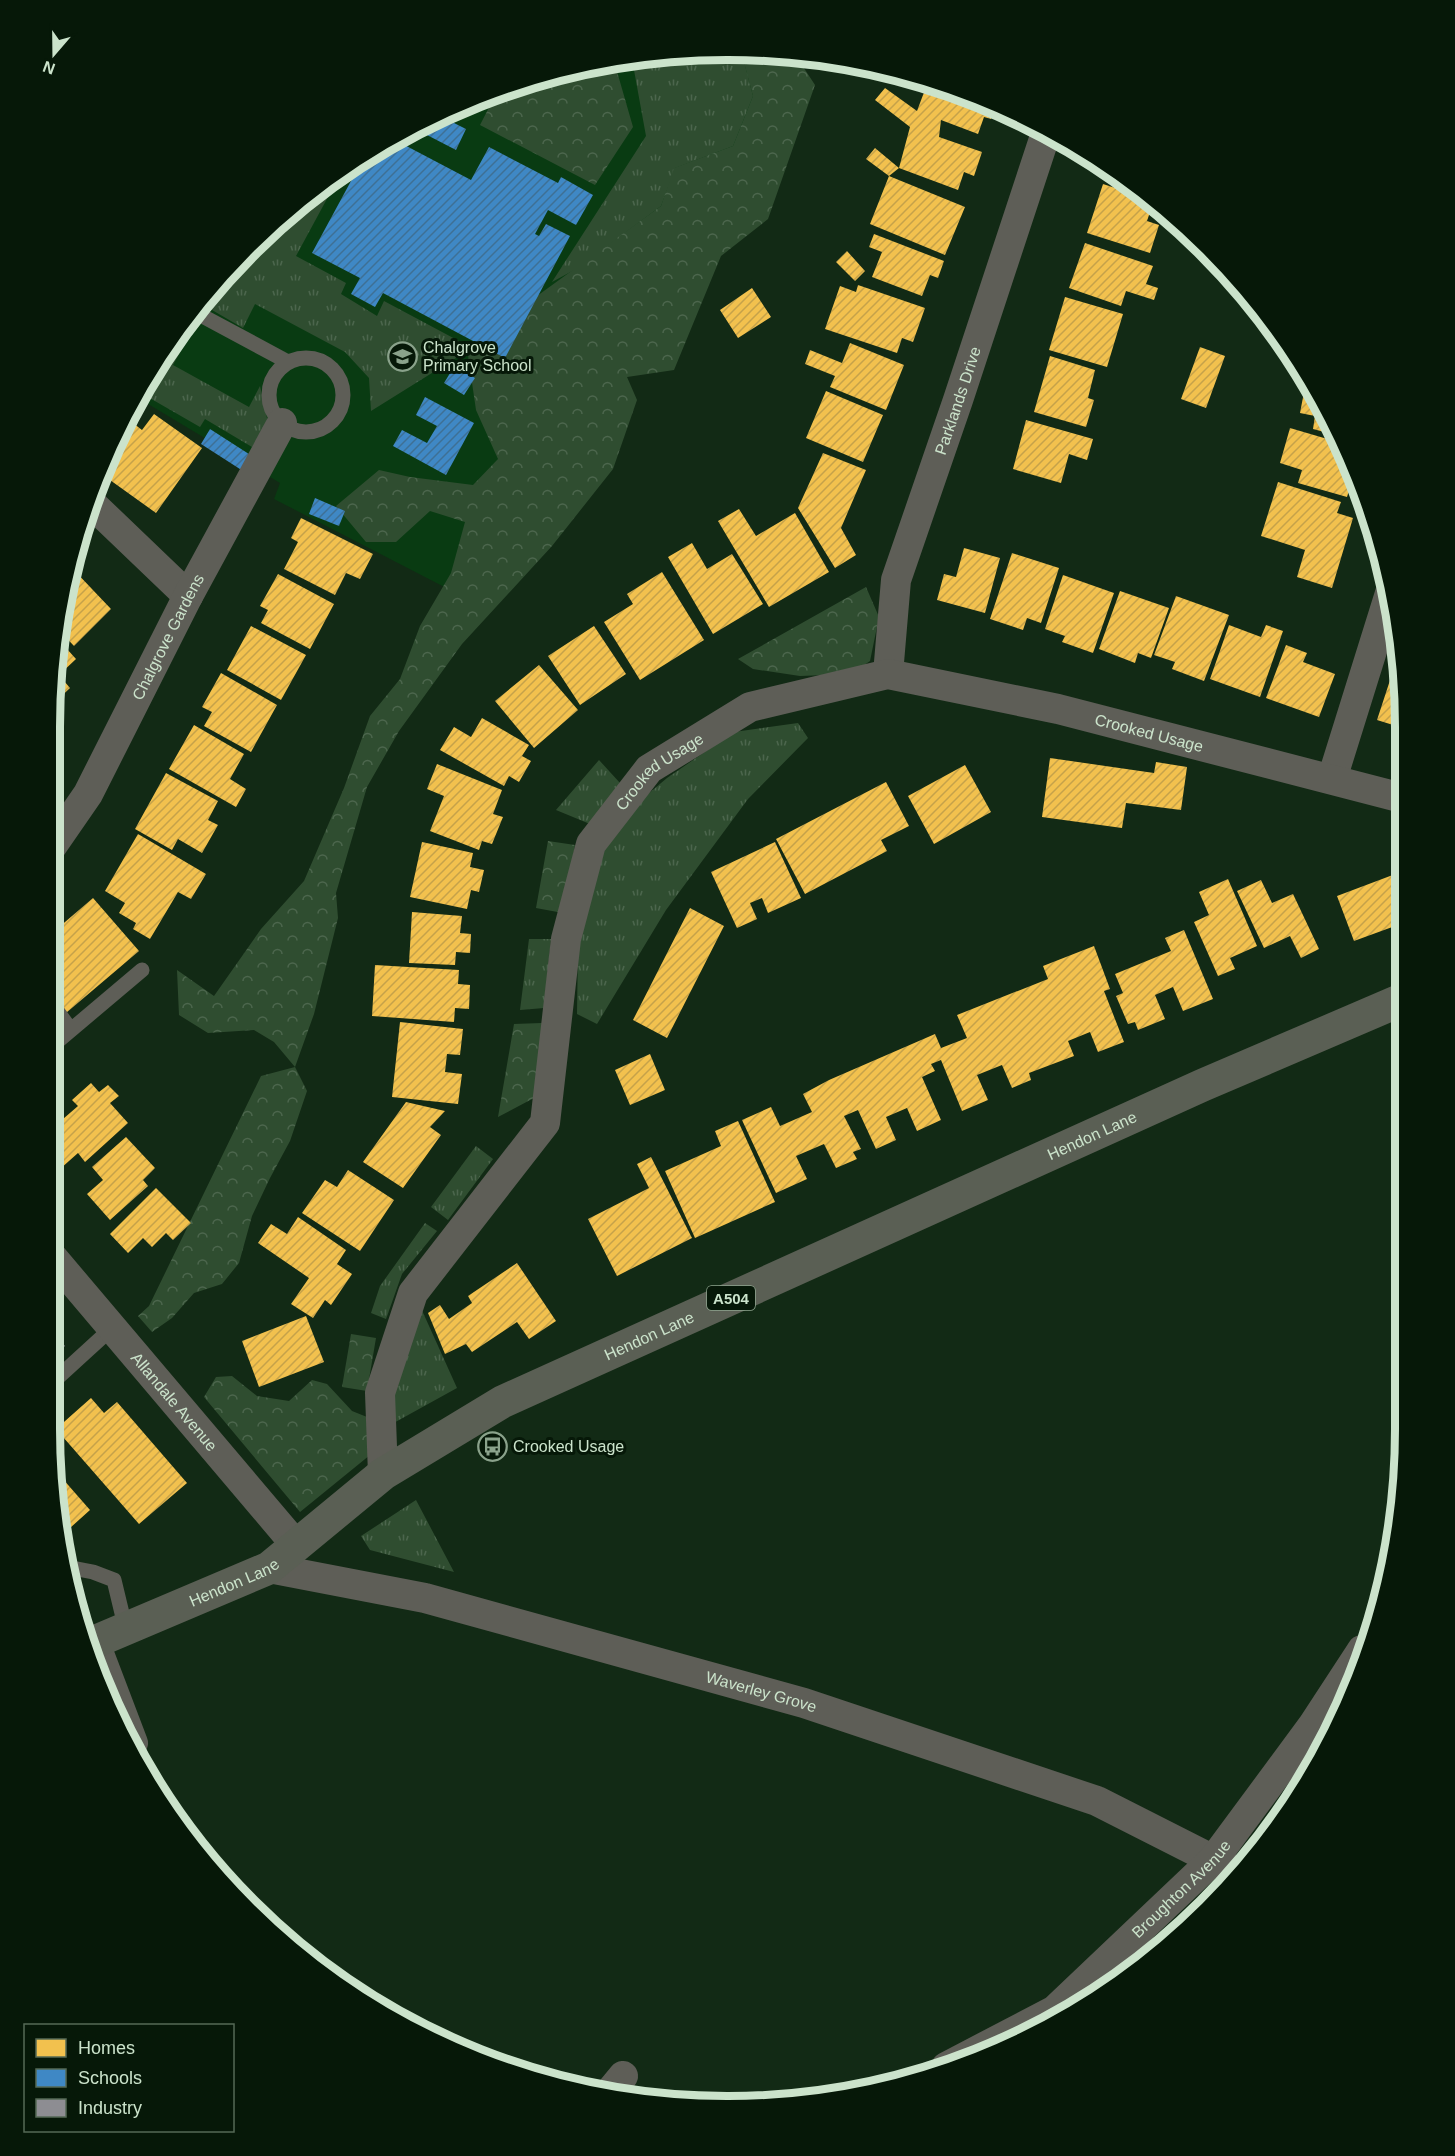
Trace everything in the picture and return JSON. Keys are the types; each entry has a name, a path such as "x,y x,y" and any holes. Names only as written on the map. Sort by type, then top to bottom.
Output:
{"main road":[{"name":"Hendon Lane","path":"95,1643 269,1568 383,1474 501,1402 1203,1085 1395,1003"}],"street":[{"name":"Parklands Drive","path":"888,674 896,580 1044,140"},
{"name":"Chalgrove Gardens","path":"60,835 88,794 188,596 282,423"},
{"path":"97,509 188,596"},
{"path":"1332,779 1384,611"},
{"name":"Crooked Usage","path":"383,1474 380,1393 413,1293 545,1123 566,939 591,844 649,769 750,707 888,674 1058,709 1395,796"},
{"name":"Allandale Avenue","path":"60,1266 296,1545"},
{"name":"Waverley Grove","path":"269,1568 425,1598 804,1703 1097,1801 1226,1865"},
{"name":"Broughton Avenue","path":"1019,2029 1055,2010 1226,1865 1350,1668"}],"lane":[{"path":"201,317 288,362"},
{"path":"311,358 325,362 335,371 342,384 344,396 338,414 330,424 319,430 306,432 292,429 282,423 271,407 269,394 271,381 278,370 288,362 311,358"},
{"path":"60,1039 142,970"},
{"path":"60,1015 71,1030"},
{"path":"60,1376 112,1328"},
{"path":"75,1569 93,1572 114,1580 126,1630"}],"shaded area":[{"name":"Chalgrove Primary School","path":"684,61 784,62 691,273 485,608 274,499 280,483 145,402 172,357 198,321 226,287 287,226 357,172 394,149 432,129 513,95 597,73 640,66"}],"green space":[{"path":"743,60 802,64 815,85 768,219 721,256 674,370 627,377 637,400 613,469 552,546 462,644 399,731 367,787 336,893 338,918 314,1014 295,1067 274,1042 254,1030 208,1033 179,1015 177,970 214,996 261,929 304,881 344,788 370,716 400,679 420,626 451,573 465,522 430,511 396,542 366,542 336,506 379,470 410,477 473,485 498,459 476,410 468,355 482,332 515,312 661,206 674,168 733,146 753,96"},
{"path":"744,60 753,96 733,146 675,168 661,206 576,269 552,282 646,136 633,67 684,61"},
{"path":"617,70 633,127 595,185 480,125 491,104 555,83"},
{"path":"331,190 296,256 346,283 341,294 377,316 384,301 472,348 371,411 369,378 345,352 255,304 243,328 209,308 226,287 287,226"},
{"path":"193,329 173,365 249,407 260,386 268,423 252,447 205,419 200,427 148,397"},
{"path":"866,587 879,617 870,661 851,674 800,676 753,669 738,659"},
{"path":"798,723 808,738 748,799 666,910 597,1024 577,1014 578,947 591,872 622,816 667,778 734,732"},
{"path":"599,760 620,783 590,824 556,810"},
{"path":"548,841 575,845 563,913 536,908"},
{"path":"529,939 551,939 544,1008 520,1010"},
{"path":"542,1023 534,1098 498,1117 514,1024"},
{"path":"295,1067 307,1091 290,1141 252,1216 239,1263 222,1284 194,1293 172,1318 152,1332 138,1316 149,1306 261,1076"},
{"path":"476,1146 493,1159 448,1220 431,1207"},
{"path":"425,1223 437,1231 402,1274 386,1319 371,1313 380,1286"},
{"path":"420,1306 457,1388 390,1425 388,1398"},
{"path":"351,1334 376,1338 367,1391 342,1387"},
{"path":"232,1376 257,1396 289,1401 312,1380 327,1384 352,1411 367,1417 370,1455 300,1512 204,1397 216,1377"},
{"path":"416,1500 454,1572 370,1550 361,1536"}],"building: Homes":[{"path":"885,88 917,111 925,90 992,115 991,119 984,117 978,134 941,120 939,137 982,152 974,176 964,172 958,190 899,168 910,127 875,100"},
{"path":"875,148 899,168 889,176 866,159"},
{"path":"889,176 965,207 945,255 870,224"},
{"path":"1103,184 1124,191 1134,198 1150,211 1147,221 1159,225 1150,253 1087,233"},
{"path":"874,234 944,261 938,278 930,275 922,296 872,277 882,252 869,247"},
{"path":"1085,243 1153,266 1146,284 1158,288 1154,300 1126,291 1121,306 1069,288"},
{"path":"847,251 865,271 855,281 836,262"},
{"path":"858,285 925,308 913,342 902,338 897,353 825,329 840,286 856,292"},
{"path":"752,288 771,317 738,338 720,310"},
{"path":"1065,297 1123,314 1107,367 1049,350"},
{"path":"850,343 904,365 886,410 830,387 835,376 805,364 810,350 842,363"},
{"path":"1200,347 1225,356 1206,408 1181,399"},
{"path":"1050,356 1095,370 1088,398 1094,400 1086,427 1034,412"},
{"path":"826,391 883,415 863,462 806,438"},
{"path":"1304,392 1326,432 1313,429 1315,416 1300,413"},
{"path":"154,414 202,448 156,513 108,479 133,423 142,430"},
{"path":"1026,420 1093,439 1087,460 1069,454 1061,483 1013,469"},
{"path":"1290,428 1329,440 1350,487 1347,497 1298,483 1302,470 1280,463"},
{"path":"823,453 866,470 841,528 856,555 835,568 798,508"},
{"path":"1278,482 1341,502 1337,513 1353,518 1332,588 1297,577 1305,550 1261,536"},
{"path":"739,509 756,536 795,513 829,572 769,607 718,521"},
{"path":"301,518 373,554 360,579 346,573 335,595 284,569 298,542 291,538"},
{"path":"692,543 707,569 732,554 763,604 713,634 668,557"},
{"path":"964,548 1000,558 985,613 937,600 944,574 956,577"},
{"path":"1012,553 1059,568 1041,623 1027,618 1023,630 990,619"},
{"path":"662,572 704,640 640,680 604,622 633,604 627,594"},
{"path":"278,574 334,604 310,649 261,623 268,610 260,606"},
{"path":"78,575 111,609 74,646 66,638"},
{"path":"1063,575 1114,593 1093,653 1062,642 1065,636 1045,629"},
{"path":"1120,591 1169,608 1151,658 1138,653 1135,663 1099,649"},
{"path":"1176,596 1229,615 1204,681 1172,669 1175,662 1154,655"},
{"path":"1229,625 1261,637 1266,625 1283,631 1260,697 1210,679"},
{"path":"251,626 306,655 281,700 227,670"},
{"path":"594,626 626,674 580,705 548,656"},
{"path":"1286,645 1307,653 1303,662 1335,674 1319,717 1266,698"},
{"path":"65,647 76,659 62,672"},
{"path":"539,665 578,710 534,748 495,701"},
{"path":"1393,672 1395,726 1377,720"},
{"path":"221,673 277,705 251,752 204,726 212,712 202,707"},
{"path":"62,678 70,688 61,697"},
{"path":"482,718 529,745 522,756 531,761 519,782 509,776 504,786 440,750 454,727 471,737"},
{"path":"194,725 244,754 230,779 246,789 236,807 169,769"},
{"path":"1050,758 1154,773 1156,762 1187,767 1181,810 1126,803 1122,828 1042,817"},
{"path":"437,764 502,790 493,814 503,817 492,844 482,841 479,850 430,831 444,796 427,789"},
{"path":"965,765 991,812 934,844 908,796"},
{"path":"166,773 218,801 208,820 218,825 202,853 178,839 172,850 135,829"},
{"path":"886,782 909,826 881,840 887,851 805,894 776,839"},
{"path":"138,834 206,874 191,899 178,892 150,939 133,929 136,923 119,913 125,903 105,891"},
{"path":"422,842 473,853 470,867 484,870 479,892 471,890 467,909 410,897"},
{"path":"775,842 801,898 768,913 762,898 750,903 757,919 737,928 711,872"},
{"path":"1395,874 1395,926 1354,941 1337,896"},
{"path":"1228,879 1257,946 1230,958 1235,969 1218,976 1194,922 1209,915 1199,892"},
{"path":"1261,880 1272,903 1293,894 1319,949 1301,958 1290,936 1264,948 1237,891"},
{"path":"93,898 139,951 66,1013 60,1006 60,926"},
{"path":"690,908 724,926 667,1038 633,1020"},
{"path":"412,912 462,916 460,933 471,934 470,953 456,952 455,965 409,963"},
{"path":"1184,930 1213,999 1183,1011 1173,987 1155,995 1165,1019 1138,1030 1135,1022 1128,1024 1116,996 1123,993 1115,974 1171,951 1165,938"},
{"path":"1094,946 1110,989 1104,991 1124,1042 1098,1052 1090,1032 1068,1041 1074,1056 1029,1073 1031,1080 1012,1088 1002,1065 977,1075 988,1100 962,1111 941,1060 931,1064 935,1071 922,1077 941,1120 917,1131 907,1108 886,1117 896,1140 876,1149 858,1110 844,1116 861,1149 853,1152 857,1159 836,1168 824,1144 796,1156 807,1179 776,1193 742,1120 771,1107 780,1126 812,1112 803,1094 829,1080 935,1034 941,1048 967,1038 957,1015 1048,979 1043,966"},
{"path":"375,965 459,970 458,984 470,985 469,1009 455,1008 454,1022 372,1016"},
{"path":"400,1022 463,1029 460,1055 447,1054 445,1072 462,1074 458,1104 392,1097"},
{"path":"650,1054 665,1090 630,1105 615,1070"},
{"path":"91,1083 99,1092 108,1085 119,1096 110,1103 128,1123 85,1162 78,1153 60,1169 60,1116 63,1119 78,1106 72,1100"},
{"path":"406,1102 445,1111 430,1127 441,1135 403,1188 363,1162"},
{"path":"738,1121 775,1202 695,1238 665,1171 721,1146 715,1131"},
{"path":"126,1137 155,1168 143,1180 148,1186 110,1220 87,1194 103,1180 92,1167"},
{"path":"651,1157 692,1238 617,1276 588,1219 649,1188 637,1164"},
{"path":"348,1170 394,1200 360,1251 302,1213 325,1180 337,1187"},
{"path":"156,1188 191,1223 173,1240 166,1233 152,1247 143,1238 128,1253 110,1234"},
{"path":"298,1217 346,1250 337,1264 352,1274 331,1305 325,1300 313,1318 291,1304 309,1278 258,1243 271,1224 287,1234"},
{"path":"517,1263 556,1321 529,1339 517,1322 472,1352 466,1344 445,1354 428,1313 440,1305 449,1319 472,1303 468,1296"},
{"path":"306,1316 324,1362 259,1387 242,1341"},
{"path":"91,1398 104,1413 117,1402 187,1483 139,1524 60,1434 60,1425"},
{"path":"62,1478 90,1510 68,1530"}],"building: Schools":[{"path":"450,121 466,129 456,150 427,135 429,130"},
{"path":"403,144 471,180 489,147 558,183 561,177 593,195 576,225 548,210 535,234 539,236 546,224 570,236 505,358 383,293 375,307 351,294 360,278 312,253 355,173"},
{"path":"455,365 475,378 464,395 444,383"},
{"path":"425,397 474,423 446,475 393,446 402,430 427,443 437,426 416,415"},
{"path":"210,429 252,456 243,471 201,444"},
{"path":"315,498 345,511 339,526 309,514"}],"building: Industry":[{"path":"60,1341 65,1346 60,1350"}],"place":[{"name":"Chalgrove Primary School","path":"402,356"},
{"name":"Crooked Usage","path":"492,1446"}]}
